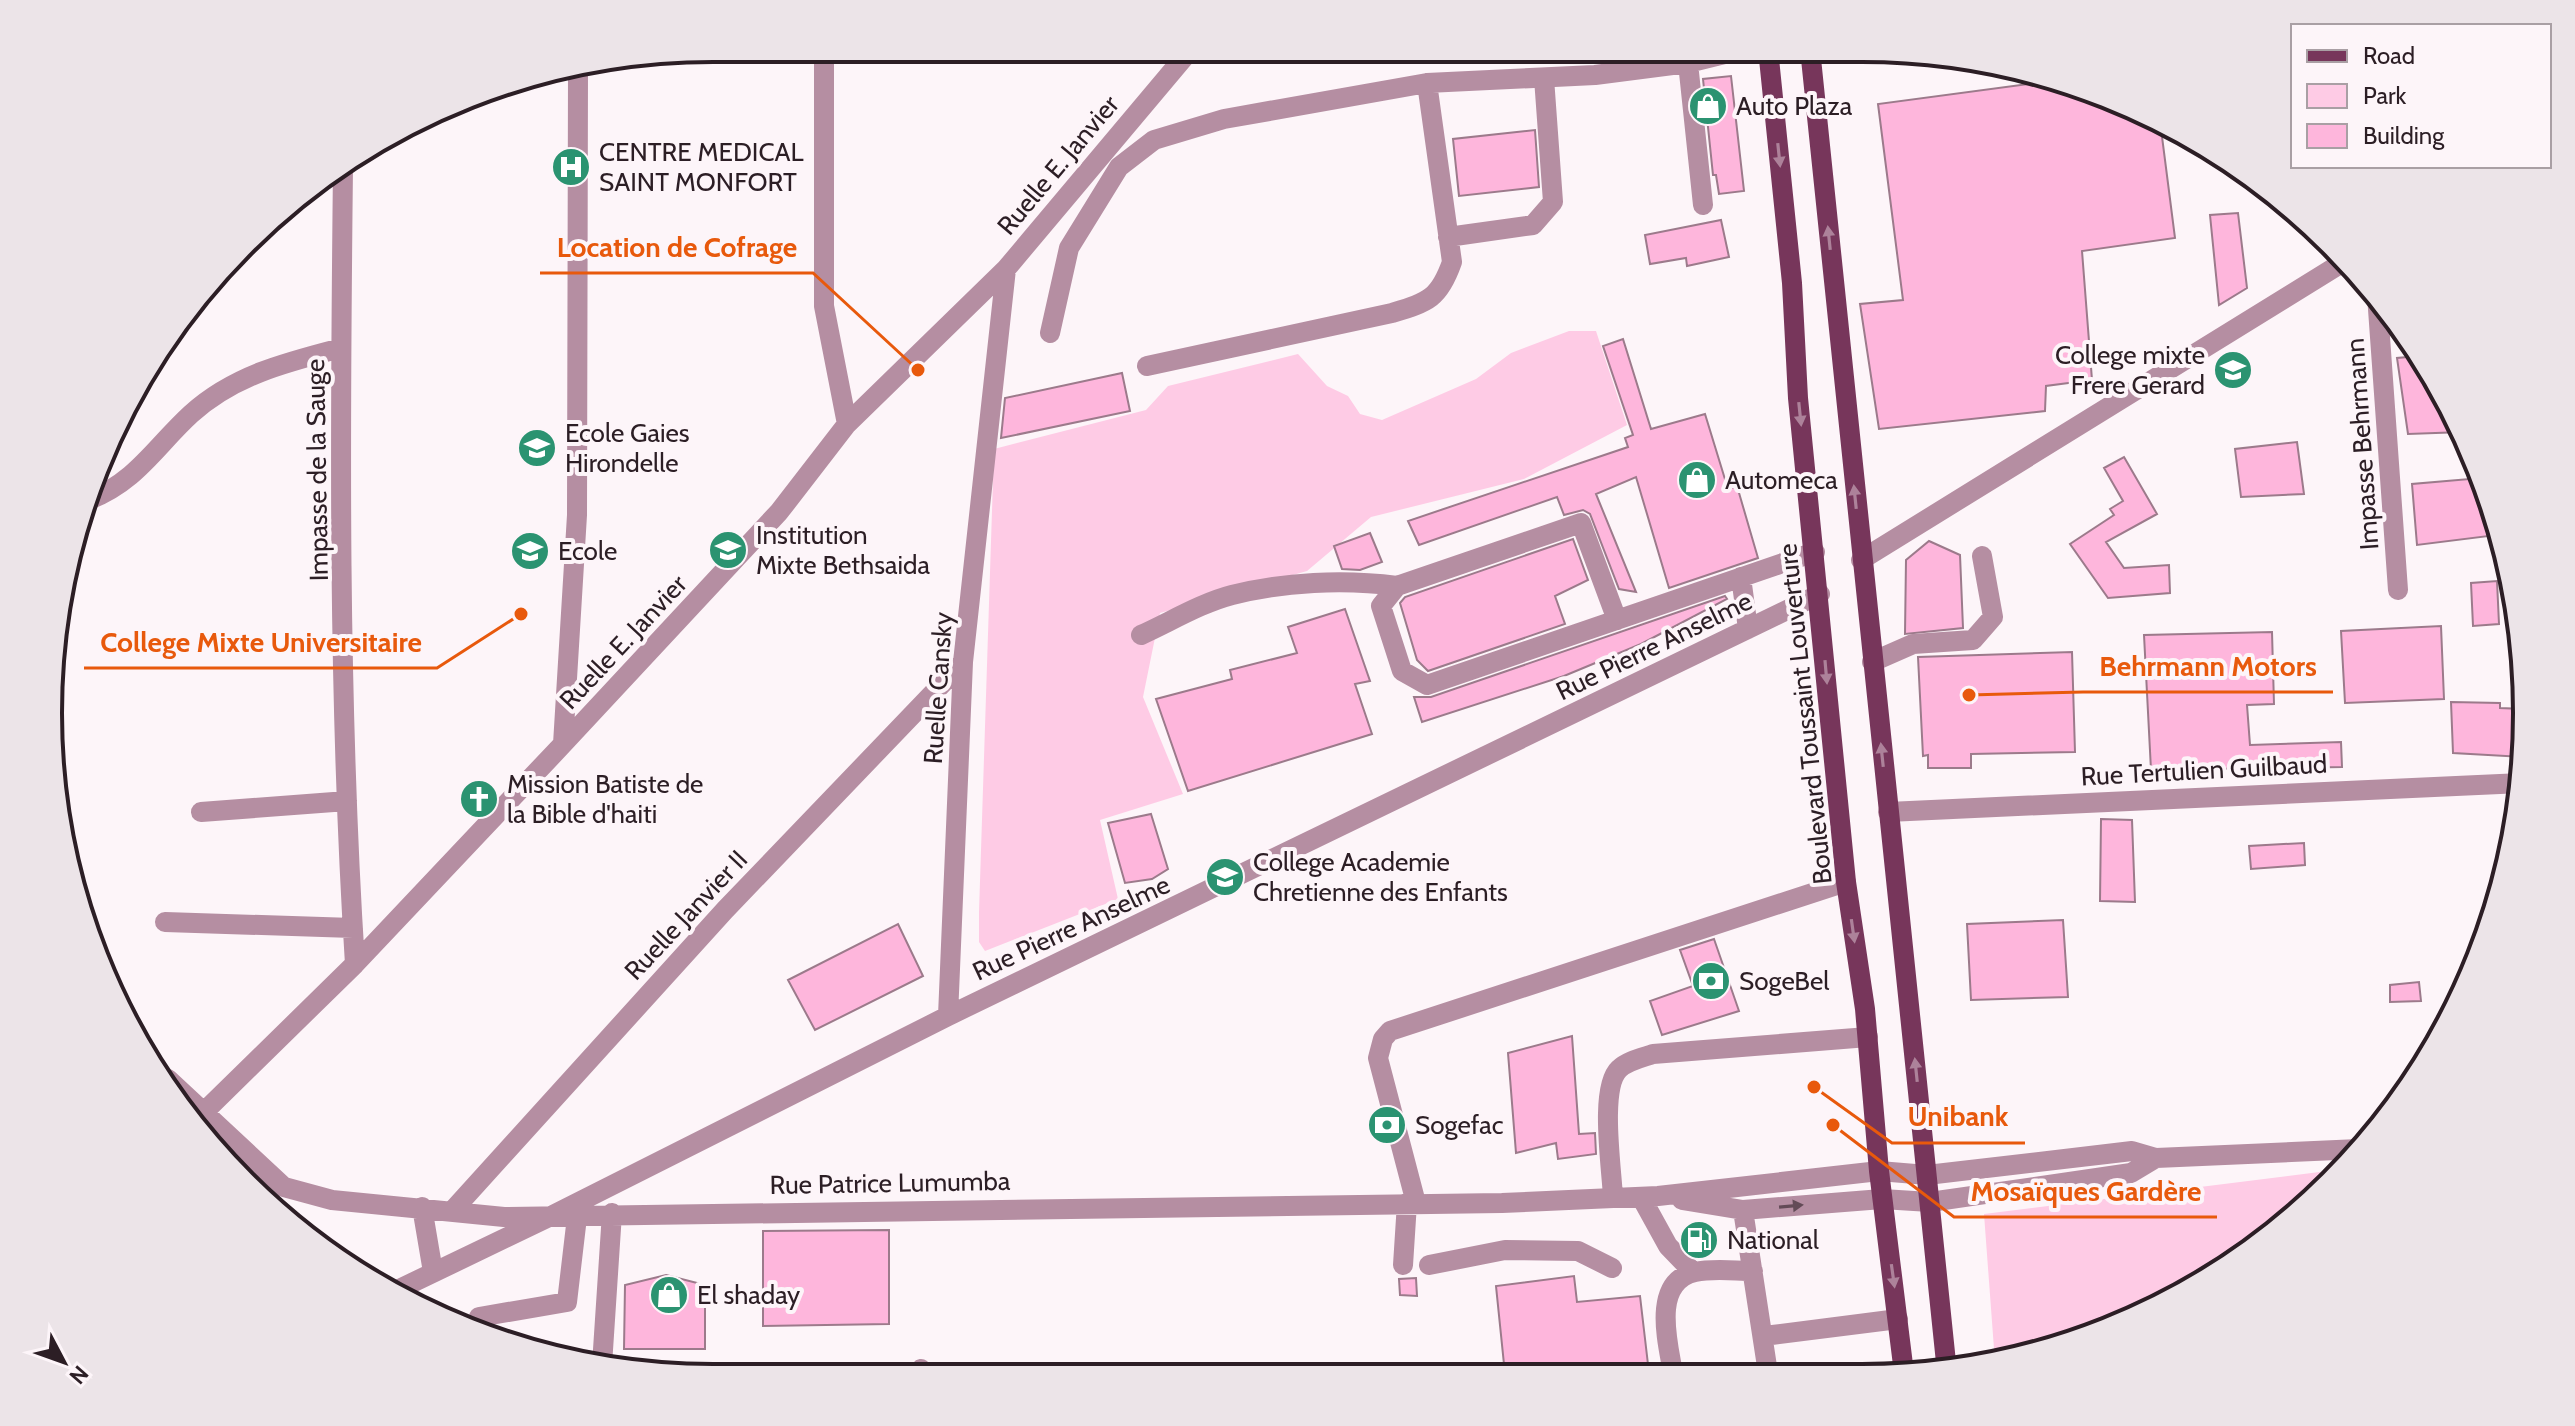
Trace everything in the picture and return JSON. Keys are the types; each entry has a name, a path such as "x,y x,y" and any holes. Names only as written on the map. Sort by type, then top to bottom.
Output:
{"main road":[{"name":"Boulevard Toussaint Louverture","path":"1769,62 1792,283 1798,398 1820,594 1846,882 1868,1037 1879,1171 1903,1363"},
{"path":"1811,62 1946,1358"}],"street":[{"path":"824,62 824,306 847,424"},
{"name":"Ruelle E. Janvier","path":"204,1112 355,964 563,744 779,512 847,424 1006,269 1180,62"},
{"path":"1050,333 1069,248 1119,167 1154,140 1224,119 1427,83 1479,78 1544,78 1692,62"},
{"path":"1688,63 1703,205"},
{"path":"563,744 577,515 578,77"},
{"path":"1448,237 1533,225 1553,202 1544,78"},
{"path":"1147,366 1424,304 1442,288 1452,262 1427,83"},
{"name":"Impasse de la Sauge","path":"343,178 341,348 347,801 355,964"},
{"path":"1861,560 2335,267"},
{"name":"Ruelle Cansky","path":"948,1016 963,662 1006,269"},
{"name":"Impasse Behrmann","path":"2379,318 2398,590"},
{"path":"101,494 135,475 192,413 260,369 341,348"},
{"path":"1141,635 1230,596 1314,583 1359,581 1397,586 1581,523 1617,620"},
{"path":"1397,586 1381,606 1402,671 1427,685 1815,552"},
{"path":"1872,662 1913,644 1973,640 1993,617 1982,556"},
{"path":"1741,577 1748,629"},
{"name":"Rue Pierre Anselme","path":"413,1291 433,1272 948,1016 1820,594"},
{"name":"Ruelle Janvier II","path":"454,1209 725,910 963,662"},
{"name":"Rue Tertulien Guilbaud","path":"1888,812 2509,784"},
{"path":"201,812 347,801"},
{"path":"1403,1265 1412,1203 1378,1058 1383,1039 1390,1031 1846,882"},
{"path":"165,922 353,928"},
{"path":"1613,1198 1608,1088 1616,1071 1626,1064 1653,1054 1868,1037"},
{"name":"Rue Patrice Lumumba","path":"189,1099 284,1187 332,1200 454,1209 504,1217 1649,1197 1879,1171 1927,1175 2132,1151 2156,1158"},
{"path":"2156,1158 2344,1150"},
{"name":"Rue Patrice Lumumba","path":"1649,1197 1743,1210 1882,1199 1930,1202 2131,1173 2156,1158"},
{"path":"1649,1197 1668,1246 1693,1272"},
{"path":"422,1207 433,1272"},
{"path":"1743,1210 1767,1364"},
{"path":"603,1354 612,1213"},
{"path":"479,1320 479,1317 567,1302 577,1217"},
{"path":"1429,1265 1505,1250 1578,1251 1612,1268"},
{"path":"1672,1364 1664,1312 1674,1285 1693,1272 1753,1271"},
{"path":"1764,1336 1898,1319"}],"green space":[{"path":"1569,331 1596,331 1627,425 1524,479 1371,517 1307,571 1160,613 1143,697 1183,794 1100,820 1118,899 985,951 979,942 979,912 994,449 1146,410 1168,386 1298,354 1327,386 1348,396 1360,414 1382,420 1476,379 1511,353"},
{"path":"2323,1171 2258,1229 2188,1277 2111,1314 2030,1342 1994,1350 1984,1214"}],"building":[{"path":"1731,76 1744,191 1719,194 1716,175 1713,175 1703,79"},
{"path":"2030,84 2111,112 2162,135 2175,238 2082,251 2092,380 2046,386 2045,411 1879,429 1860,304 1903,300 1878,104"},
{"path":"1535,130 1539,187 1459,196 1453,139"},
{"path":"2238,213 2247,288 2219,305 2210,215"},
{"path":"1721,220 1729,257 1687,266 1686,258 1650,264 1645,235"},
{"path":"1623,339 1651,429 1705,414 1728,489 1737,486 1758,558 1669,588 1636,477 1596,494 1636,592 1619,589 1590,514 1583,510 1564,515 1557,497 1419,545 1408,521 1628,447 1625,438 1633,435 1603,346"},
{"path":"2407,357 2449,432 2408,434 2397,358"},
{"path":"1122,373 1130,411 1001,438 1005,398"},
{"path":"2297,442 2304,494 2241,497 2235,449"},
{"path":"2124,457 2157,514 2106,542 2124,568 2169,565 2170,593 2108,598 2070,544 2114,515 2110,509 2123,501 2104,468"},
{"path":"2469,479 2488,536 2417,545 2412,484"},
{"path":"1370,533 1382,562 1360,570 1342,569 1334,546"},
{"path":"1573,539 1588,580 1555,596 1565,624 1428,671 1417,660 1400,603 1405,597"},
{"path":"1929,541 1960,555 1963,628 1905,634 1906,560"},
{"path":"2497,581 2499,624 2473,626 2471,583"},
{"path":"1725,596 1727,599 1641,644 1564,676 1422,722 1414,697 1431,697"},
{"path":"1345,609 1370,681 1355,684 1372,734 1188,791 1156,699 1232,679 1230,670 1297,653 1288,627"},
{"path":"2441,626 2444,699 2345,703 2341,631"},
{"path":"2272,632 2274,704 2247,705 2250,745 2341,742 2342,767 2151,770 2144,635"},
{"path":"2072,652 2075,752 1971,754 1971,768 1928,768 1928,755 1923,756 1918,657"},
{"path":"2451,702 2500,703 2500,708 2513,709 2512,756 2453,753"},
{"path":"1151,814 1168,869 1152,879 1125,883 1108,823"},
{"path":"2101,819 2132,820 2135,902 2100,901"},
{"path":"2304,843 2305,865 2251,869 2249,846"},
{"path":"2063,920 2068,997 1971,1000 1967,924"},
{"path":"898,924 923,976 815,1030 788,980"},
{"path":"1714,939 1739,1011 1662,1035 1650,1001 1693,986 1680,950"},
{"path":"2419,982 2421,1001 2390,1002 2390,985"},
{"path":"1572,1036 1579,1134 1595,1133 1596,1154 1558,1159 1556,1143 1516,1153 1508,1053"},
{"path":"889,1230 889,1324 763,1326 763,1231"},
{"path":"666,1275 705,1285 705,1349 624,1349 625,1285"},
{"path":"1574,1276 1577,1302 1640,1296 1648,1364 1504,1364 1496,1286"},
{"path":"1416,1278 1417,1296 1400,1295 1399,1279"}],"place":[{"name":"Auto Plaza","path":"1708,106"},
{"name":"CENTRE MEDICAL SAINT MONFORT","path":"571,167"},
{"name":"Location de Cofrage","path":"918,370"},
{"name":"College mixte Frere Gerard","path":"2233,370"},
{"name":"Ecole Gaies Hirondelle","path":"537,448"},
{"name":"Automeca","path":"1697,480"},
{"name":"Institution Mixte Bethsaida","path":"728,550"},
{"name":"Ecole","path":"530,551"},
{"name":"College Mixte Universitaire","path":"521,614"},
{"name":"Behrmann Motors","path":"1969,695"},
{"name":"Mission Batiste de la Bible d'haiti","path":"479,799"},
{"name":"College Academie Chretienne des Enfants","path":"1225,877"},
{"name":"SogeBel","path":"1711,981"},
{"name":"Unibank","path":"1814,1087"},
{"name":"Sogefac","path":"1387,1125"},
{"name":"Mosaïques Gardère","path":"1833,1125"},
{"name":"National","path":"1699,1240"},
{"name":"El shaday","path":"669,1295"}]}
